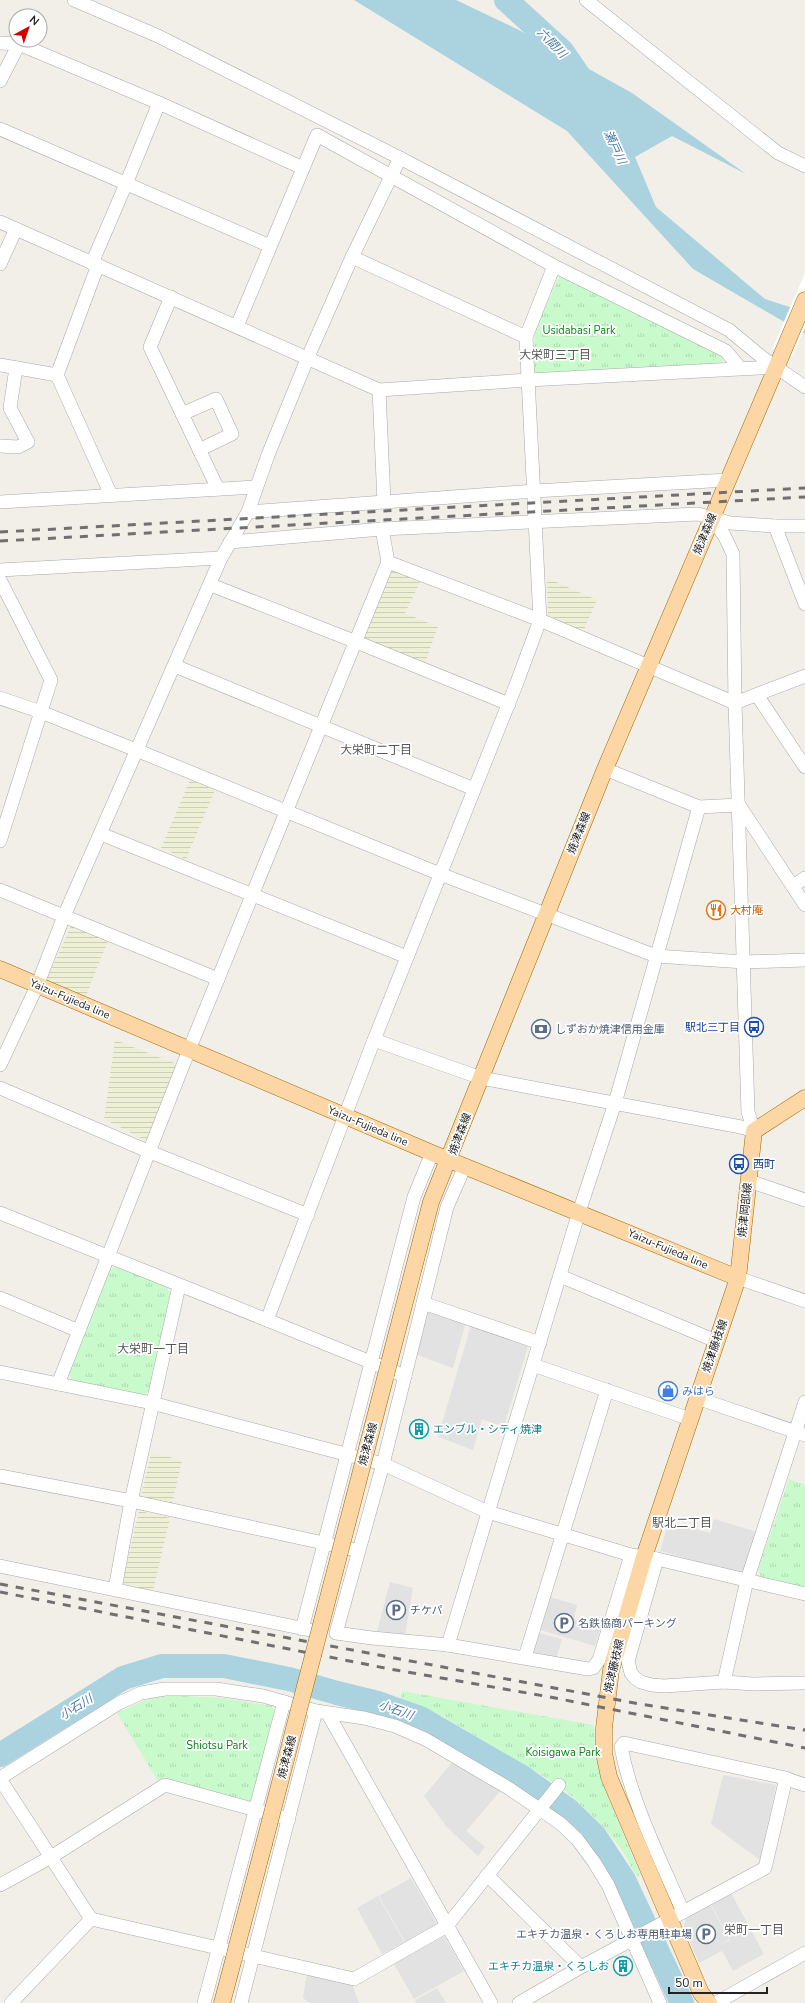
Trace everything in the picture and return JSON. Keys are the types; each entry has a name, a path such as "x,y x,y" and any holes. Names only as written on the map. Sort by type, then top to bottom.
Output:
{"main road":[{"name":"焼津森線","path":"222,2003 431,1202 648,666 805,300"},
{"name":"Yaizu-Fujieda line","path":"0,969 432,1153 738,1278"},
{"path":"754,1131 805,1098"},
{"name":"焼津岡部線","path":"738,1278 754,1131"},
{"name":"焼津藤枝線","path":"709,2003 701,1993 666,1921 609,1777 604,1753 606,1699 611,1670 644,1557 738,1278"}],"street":[{"path":"74,0 158,36 400,158 729,330 779,360 805,387"},
{"path":"586,0 778,153 805,166"},
{"path":"0,81 17,48"},
{"path":"28,48 159,103 303,168"},
{"path":"111,495 57,375 95,264 159,103"},
{"path":"0,130 270,246"},
{"path":"237,326 317,135 554,266 726,351 740,368"},
{"path":"0,1065 37,986 64,916 101,834 136,750 175,666 221,558 248,512 256,487 308,357 352,257 400,158"},
{"path":"0,222 308,357 379,390 740,368 779,360"},
{"path":"0,264 16,229"},
{"path":"352,257 526,337"},
{"path":"267,1320 374,1040 509,704 540,620 526,337 554,266"},
{"path":"171,297 150,347 218,490"},
{"path":"0,365 57,375"},
{"path":"0,446 18,447 28,442 10,408 16,368"},
{"path":"379,390 384,502"},
{"path":"182,414 216,399 232,434 199,450"},
{"path":"248,512 534,491 728,480"},
{"path":"0,502 256,487"},
{"path":"230,542 382,530 698,514 730,523 805,526"},
{"path":"711,518 724,535 733,554 735,703 748,1112 754,1131"},
{"path":"775,526 805,604"},
{"path":"58,1384 189,1050 354,641 388,562 382,530"},
{"path":"0,570 221,558"},
{"path":"388,562 540,620 735,703 805,676"},
{"path":"0,580 51,680 0,841"},
{"path":"210,585 354,641 509,704"},
{"path":"175,666 474,789"},
{"path":"757,695 805,767"},
{"path":"0,698 41,712 287,810 440,874 656,956 744,962 805,960"},
{"path":"605,770 698,807 739,805"},
{"path":"739,805 805,905"},
{"path":"448,1645 579,1212 615,1103 698,807"},
{"path":"101,834 407,957"},
{"path":"792,886 805,878"},
{"path":"0,890 218,979"},
{"path":"374,1040 482,1078 741,1127 754,1131"},
{"path":"0,1088 150,1152 308,1215"},
{"path":"302,1629 414,1197 432,1153"},
{"path":"336,1633 383,1464 447,1207 465,1166"},
{"path":"749,1181 805,1200"},
{"path":"0,1213 405,1376"},
{"path":"560,1276 716,1341"},
{"path":"738,1278 805,1301"},
{"path":"115,1589 130,1501 179,1286"},
{"path":"0,1298 79,1331"},
{"path":"423,1303 540,1343"},
{"path":"533,1365 690,1419"},
{"path":"0,1372 152,1403 347,1454 383,1464 488,1512 563,1535 644,1557 805,1594"},
{"path":"525,1657 607,1390"},
{"path":"697,1398 800,1433"},
{"path":"724,1682 747,1580 800,1433 805,1402"},
{"path":"0,1476 130,1501 358,1551"},
{"path":"0,1566 302,1629 372,1638 448,1645 588,1669 593,1668 599,1660 644,1557"},
{"path":"644,1557 628,1661 631,1673 640,1682 652,1685 724,1682 753,1684 805,1683"},
{"path":"558,1785 542,1806 487,1875 448,1926 354,1979 91,1919 0,1779 119,1703 141,1694 165,1689 216,1688 263,1696 322,1712 364,1718 394,1726 425,1739 542,1806 577,1839 594,1862 608,1885 660,2003"},
{"path":"204,2003 284,1702"},
{"path":"241,2003 289,1819 322,1712"},
{"path":"322,1712 448,1926 491,2003"},
{"path":"683,1912 637,1804 626,1772 621,1746 624,1744 786,1778 805,1784"},
{"path":"519,2003 581,1967 765,1868 786,1778"},
{"path":"0,1885 51,1857 165,1785 255,1811 289,1819"},
{"path":"487,1875 581,1967"},
{"path":"19,2001 91,1919"},
{"path":"716,2003 805,1953"}],"green space":[{"name":"Usidabasi Park","path":"560,275 723,356 722,363 537,373 533,368 535,329"},
{"path":"393,569 420,582 405,613 438,627 425,663 363,638"},
{"path":"547,578 597,600 583,632 548,615"},
{"path":"190,780 215,790 186,859 161,848"},
{"path":"71,926 108,941 85,998 46,981"},
{"path":"115,1040 179,1065 147,1141 104,1119"},
{"path":"118,1266 166,1285 170,1294 150,1390 143,1396 72,1381 69,1374 110,1269"},
{"path":"151,1453 182,1460 172,1504 141,1497"},
{"path":"789,1479 805,1485 805,1587 761,1577 758,1570"},
{"path":"139,1511 170,1518 153,1591 122,1584"},
{"name":"Koisigawa Park","path":"402,1691 594,1725 595,1753 601,1780 640,1874 637,1877 622,1850 603,1826 568,1793 548,1779 444,1717 401,1698"},
{"name":"Shiotsu Park","path":"165,1695 223,1698 272,1706 275,1712 253,1799 248,1802 162,1780 158,1781 117,1713 143,1701"}],"shaded area":[{"path":"427,1309 466,1322 453,1368 415,1354"},
{"path":"471,1325 528,1346 504,1427 482,1419 473,1450 438,1437"},
{"path":"714,1519 757,1532 745,1575 660,1551 669,1521 710,1533"},
{"name":"チケパ","path":"390,1582 413,1588 405,1635 377,1632"},
{"name":"名鉄協商パーキング","path":"550,1597 577,1605 574,1619 601,1627 595,1646 540,1630"},
{"path":"539,1633 562,1639 556,1659 533,1652"},
{"path":"455,1759 503,1788 466,1831 485,1847 478,1856 447,1827 424,1796"},
{"path":"723,1775 776,1785 760,1860 711,1824"},
{"path":"411,1878 437,1924 405,1942 379,1896"},
{"path":"731,1893 764,1954 733,1971 719,1945 722,1951 699,1963 684,1928 686,1917 710,1904 729,1939 720,1945 730,1940 711,1904"},
{"path":"378,1896 404,1942 382,1954 357,1908"},
{"path":"444,1936 464,1971 414,1999 394,1964"},
{"path":"307,1972 351,1981 359,2003 310,2003 303,1998"},
{"path":"437,1988 446,2003 416,2003 415,2000"}],"water":[{"name":"瀬戸川","path":"354,0 456,0 517,29 632,93 746,174 672,136 635,157 656,207 765,299 805,312 805,334 693,269 567,131"}],"pier":[{"path":"805,273 805,328 792,357 772,349"}],"waterway":[{"name":"六間川","path":"506,0 562,51 584,83"},
{"name":"小石川","path":"0,1755 123,1678 162,1666 224,1666 289,1679 378,1703 420,1718 522,1777 567,1809 595,1836 624,1880 682,2003"},
{"path":"0,1743 22,1740"}],"railway":[{"path":"0,532 805,488"},
{"path":"0,541 805,497"},
{"path":"0,1584 640,1704 805,1730"},
{"path":"0,1592 390,1669 550,1697 805,1748"}],"place":[{"name":"大村庵","path":"716,910"},
{"name":"駅北三丁目","path":"754,1027"},
{"name":"しずおか焼津信用金庫","path":"541,1029"},
{"name":"西町","path":"739,1164"},
{"name":"みはら","path":"668,1391"},
{"name":"エンブル・シティ焼津","path":"419,1429"},
{"name":"チケパ","path":"396,1610"},
{"name":"名鉄協商パーキング","path":"564,1623"},
{"name":"エキチカ温泉・くろしお専用駐車場","path":"706,1934"},
{"name":"エキチカ温泉・くろしお","path":"623,1966"}],"district":[{"name":"大栄町三丁目","path":"555,355"},
{"name":"大栄町二丁目","path":"376,750"},
{"name":"大栄町一丁目","path":"153,1349"},
{"name":"駅北二丁目","path":"682,1523"},
{"name":"栄町一丁目","path":"754,1930"}]}
